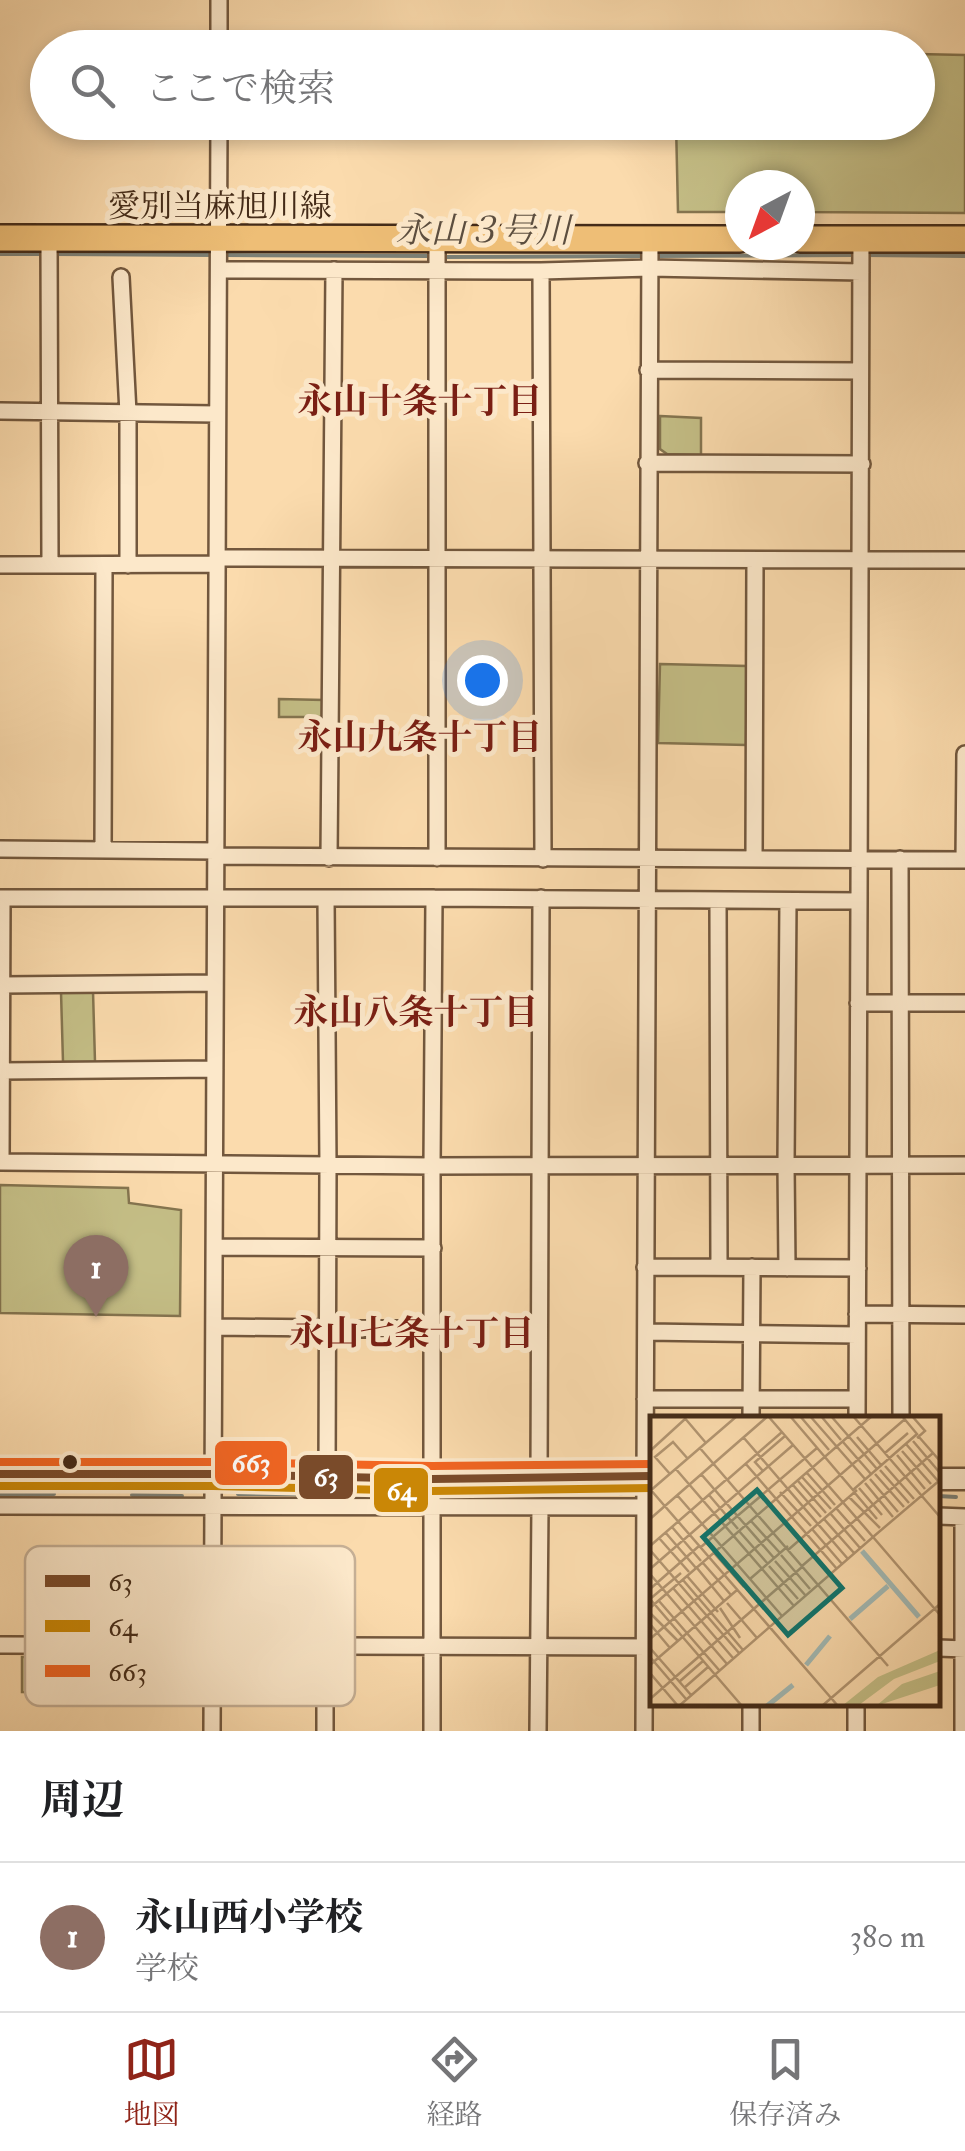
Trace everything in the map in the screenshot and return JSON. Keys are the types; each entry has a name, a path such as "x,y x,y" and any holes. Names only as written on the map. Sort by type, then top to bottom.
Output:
{"main road":[{"name":"愛別当麻旭川線","path":"0,238 49,250 218,238 437,255 650,254 725,242"},
{"path":"815,243 861,255 965,239"}],"street":[{"path":"219,0 219,30"},
{"path":"213,1546 218,140"},
{"path":"49,250 50,565"},
{"path":"219,270 334,270 437,255 540,271 650,254 861,255 857,1416"},
{"path":"644,1731 649,1507 645,1399 650,254"},
{"path":"436,858 437,255"},
{"path":"329,858 334,270"},
{"path":"540,271 543,859"},
{"path":"121,277 128,412 128,565"},
{"path":"648,370 860,371"},
{"path":"0,411 216,414"},
{"path":"648,463 862,464"},
{"path":"0,565 104,566 332,558 965,560"},
{"path":"754,859 755,560"},
{"path":"104,566 104,850"},
{"path":"0,849 329,858 964,860 965,754"},
{"path":"900,859 901,1416"},
{"path":"859,901 1,898 0,1162 965,1165"},
{"path":"432,1731 434,898"},
{"path":"539,1479 541,898"},
{"path":"326,899 327,1476"},
{"path":"718,900 718,1267"},
{"path":"787,1268 788,901"},
{"path":"3,984 215,983"},
{"path":"858,1003 965,1004"},
{"path":"2,1071 215,1069"},
{"path":"215,1248 433,1248"},
{"path":"751,1416 752,1267"},
{"path":"646,1268 858,1268"},
{"path":"858,1314 965,1315"},
{"path":"214,1327 433,1328"},
{"path":"647,1332 857,1335"},
{"path":"645,1399 857,1399"},
{"path":"0,1474 432,1480 649,1476"},
{"path":"940,1478 965,1479"},
{"path":"0,1506 649,1507"},
{"path":"538,1731 540,1506"},
{"path":"963,1731 964,1517"},
{"path":"0,1645 25,1645"},
{"path":"355,1646 648,1646"},
{"path":"212,1706 212,1731"}],"shaded area":[{"path":"935,54 965,55 965,213 815,212 815,170 725,170 725,212 678,212 676,140 935,140"},
{"path":"660,416 701,418 701,455 667,454 660,449"},
{"path":"660,664 747,666 746,745 658,743"},
{"path":"279,699 324,700 323,717 279,717"},
{"path":"93,991 95,1062 63,1062 61,992"},
{"path":"0,1185 128,1188 129,1203 181,1210 180,1316 0,1313"},
{"path":"22,1657 25,1657 25,1692"}],"waterway":[{"name":"永山３号川","path":"0,254 45,254"},
{"name":"永山３号川","path":"55,254 215,255"},
{"name":"永山３号川","path":"225,255 430,256"},
{"name":"永山３号川","path":"655,256 855,255"},
{"name":"永山３号川","path":"865,255 965,256"},
{"name":"永山３号川","path":"440,257 645,256"},
{"path":"0,1495 54,1494"},
{"path":"238,1494 411,1495"},
{"path":"453,1494 621,1494"},
{"path":"132,1495 182,1496"},
{"path":"940,1496 956,1497"}],"transit line":[{"name":"663","path":"0,1462 650,1464"},
{"name":"63","path":"0,1474 432,1479 650,1476"},
{"name":"64","path":"0,1486 432,1491 650,1488"}],"place":[{"name":"永山西小学校","path":"96,1317"}],"district":[{"name":"永山十条十丁目","path":"420,401"},
{"name":"永山九条十丁目","path":"420,737"},
{"name":"永山八条十丁目","path":"416,1012"},
{"name":"永山七条十丁目","path":"412,1333"}]}
